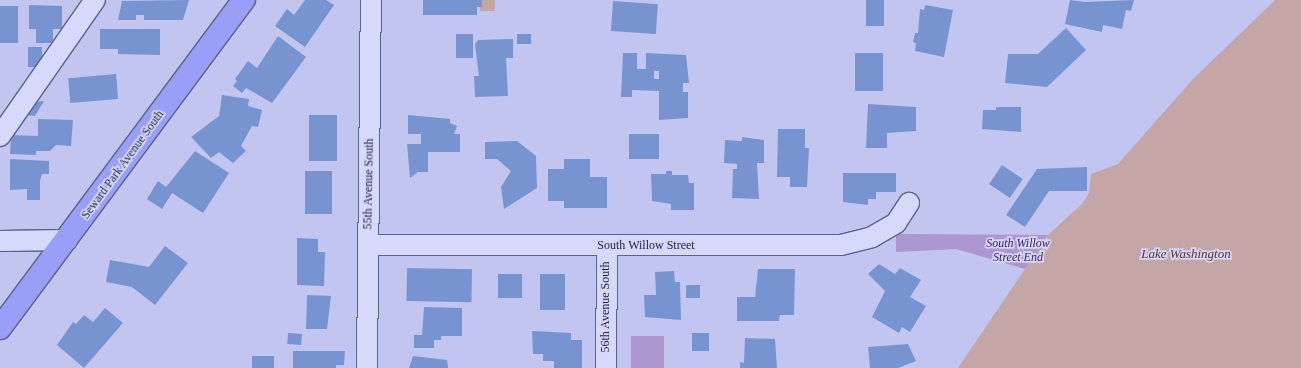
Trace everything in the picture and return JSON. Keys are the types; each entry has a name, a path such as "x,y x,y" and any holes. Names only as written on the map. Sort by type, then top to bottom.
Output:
{"main road":[{"name":"Seward Park Avenue South","path":"0,328 67,240 244,0"}],"street":[{"path":"0,136 95,0"},
{"name":"55th Avenue South","path":"366,368 371,0"},
{"name":"South Willow Street","path":"368,245 606,247 841,245 872,237 896,223 909,203"},
{"path":"0,241 67,240"},
{"name":"56th Avenue South","path":"606,247 606,368"}],"green space":[{"name":"South Willow Street End","path":"896,234 1048,235 1025,269 956,249 896,252"},
{"path":"631,336 664,336 664,368 631,368"}],"water":[{"path":"480,0 495,0 495,11 480,11"},
{"name":"Lake Washington","path":"1275,0 1301,0 1301,368 958,368 1048,235 1082,204 1089,193 1091,174 1118,164 1193,79"}],"building":[{"path":"189,0 183,20 144,20 144,15 136,15 136,20 118,20 122,1"},
{"path":"305,0 326,0 334,5 305,47 275,26 287,9 294,15"},
{"path":"423,0 482,0 482,7 477,7 477,15 423,15"},
{"path":"866,0 884,0 884,26 866,26"},
{"path":"1070,0 1085,2 1134,0 1131,11 1126,10 1122,29 1103,25 1102,32 1065,24"},
{"path":"613,1 658,4 656,34 611,31"},
{"path":"29,5 62,6 62,29 53,29 53,43 36,43 36,29 29,29"},
{"path":"925,5 953,10 944,57 915,51 916,43 913,42 915,33 918,33 920,9 924,10"},
{"path":"0,6 18,6 18,43 0,43"},
{"path":"1066,28 1086,50 1047,87 1005,83 1008,54 1038,54"},
{"path":"100,29 160,29 160,55 118,54 118,49 100,49"},
{"path":"456,34 473,34 473,58 456,58"},
{"path":"517,34 531,34 531,44 517,44"},
{"path":"278,36 306,57 272,103 246,88 242,93 233,86 237,81 235,79 248,61 257,68"},
{"path":"513,39 513,58 506,58 508,96 475,97 474,76 479,76 475,44 478,40"},
{"path":"28,47 42,47 42,67 28,67"},
{"path":"623,53 637,53 637,69 646,69 646,53 686,55 689,83 683,83 683,92 688,92 688,118 659,120 659,91 632,90 632,97 621,97","holes":["654,71 659,71 659,79 654,79"]},
{"path":"855,53 883,53 883,91 855,91"},
{"path":"116,74 118,99 70,103 68,78"},
{"path":"222,95 249,99 248,106 262,110 258,127 252,126 241,146 246,151 233,163 219,152 211,158 191,137 219,116"},
{"path":"44,101 35,116 26,115 35,102"},
{"path":"868,104 916,107 916,131 887,133 887,148 866,148"},
{"path":"996,107 1021,107 1021,132 982,129 983,110 996,110"},
{"path":"309,115 337,115 337,161 309,161"},
{"path":"408,115 450,119 450,123 457,126 454,134 460,134 460,152 428,152 428,172 418,172 410,178 407,144 421,144 421,134 408,134"},
{"path":"38,119 73,120 71,146 56,145 50,151 36,151 36,155 10,154 11,135 38,136"},
{"path":"778,129 805,129 805,148 809,148 807,187 790,187 790,177 777,177"},
{"path":"629,134 659,134 659,159 629,159"},
{"path":"742,137 764,140 764,163 757,163 759,199 732,198 733,169 737,169 737,164 724,163 725,140 742,141"},
{"path":"517,141 536,156 537,188 504,209 501,187 511,171 497,159 485,159 485,142"},
{"path":"195,151 229,173 203,213 172,193 162,209 147,199 158,181 166,187"},
{"path":"10,159 49,161 49,174 42,174 40,181 40,200 27,200 27,189 10,190"},
{"path":"564,159 590,159 590,177 607,177 607,208 564,208 564,201 548,201 548,169 564,169"},
{"path":"1002,165 1023,179 1010,198 989,184"},
{"path":"1087,167 1087,191 1049,191 1025,227 1006,215 1037,169"},
{"path":"305,171 332,171 332,214 305,214"},
{"path":"666,171 672,171 672,175 688,175 689,183 694,183 694,210 671,210 671,204 652,201 651,174 666,174"},
{"path":"843,173 896,173 896,192 876,192 876,199 868,199 868,205 843,202"},
{"path":"297,238 318,239 318,252 325,252 324,286 297,285"},
{"path":"165,246 188,263 155,305 132,287 106,282 110,260 149,267"},
{"path":"879,264 895,274 900,268 921,280 910,297 926,306 910,332 902,327 899,333 872,317 885,291 868,274"},
{"path":"407,268 472,269 471,302 406,301"},
{"path":"758,269 795,269 794,315 780,315 779,321 737,321 737,297 755,297"},
{"path":"674,271 675,282 680,282 681,320 645,317 644,295 656,295 655,272"},
{"path":"498,274 522,274 522,298 498,298"},
{"path":"540,274 565,274 565,310 540,310"},
{"path":"686,285 700,285 700,298 686,298"},
{"path":"307,295 331,296 327,329 306,329"},
{"path":"424,307 462,308 462,336 441,336 441,340 434,340 434,348 414,348 414,335 422,335"},
{"path":"105,308 123,323 84,368 57,345 73,322 76,324 84,315 93,322"},
{"path":"532,331 571,333 571,340 582,340 582,368 554,368 554,361 543,361 543,354 533,354"},
{"path":"288,333 302,334 301,345 287,344"},
{"path":"692,333 709,333 709,351 692,351"},
{"path":"745,338 775,339 777,368 740,368 740,362 744,363"},
{"path":"908,344 916,361 898,368 870,368 868,347"},
{"path":"293,351 345,351 344,365 336,365 336,368 293,368"},
{"path":"252,356 274,356 274,368 252,368"},
{"path":"413,356 447,360 448,368 409,368"}]}
